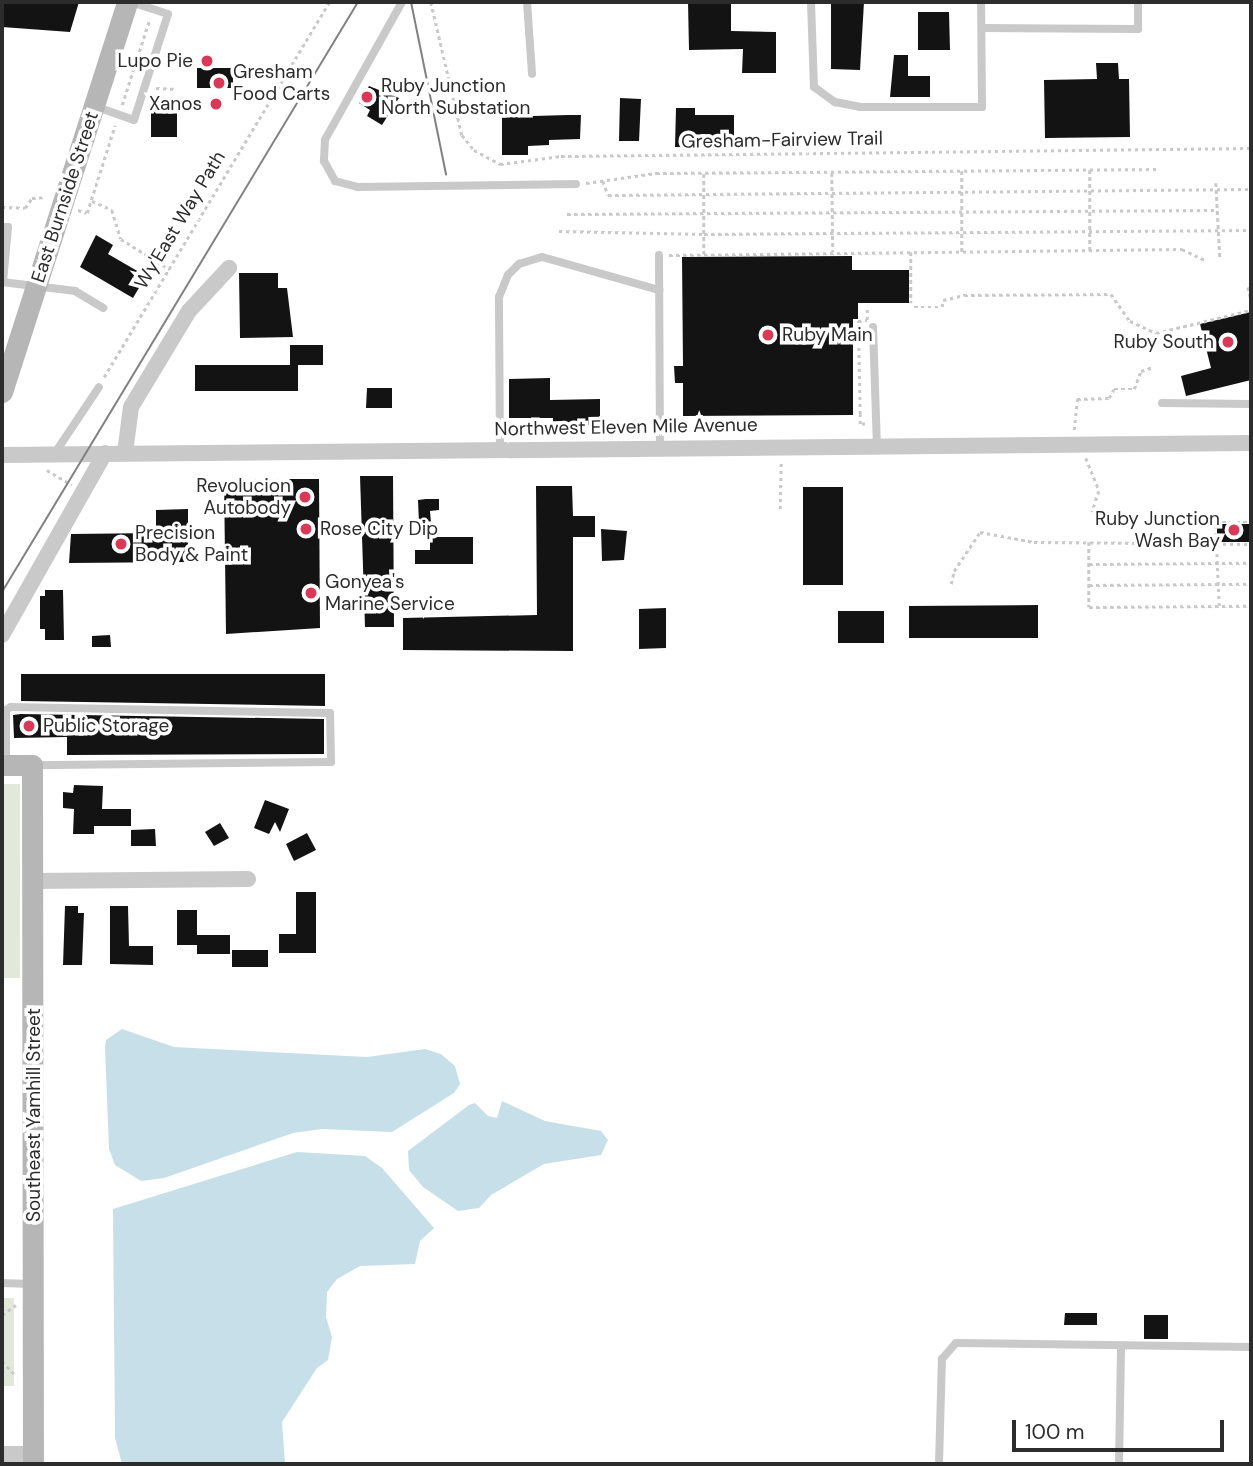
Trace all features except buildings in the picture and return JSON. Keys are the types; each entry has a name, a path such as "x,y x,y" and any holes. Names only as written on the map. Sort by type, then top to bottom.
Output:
{"street":[{"name":"East Burnside Street","path":"2,392 7,357 36,286 129,2"},
{"path":"125,453 131,407 189,311 229,268"},
{"name":"Northwest Eleven Mile Avenue","path":"2,455 1251,443"},
{"path":"2,635 105,453"},
{"path":"4,765 32,765"},
{"name":"Southeast Yamhill Street","path":"32,765 33,1459"},
{"path":"33,881 248,879"},
{"path":"2,1454 33,1459"}],"lane":[{"path":"94,106 134,120 168,14 129,2"},
{"path":"402,2 325,140 324,161 335,181 358,187 576,184"},
{"path":"527,2 531,74"},
{"path":"811,2 814,87 835,102 860,107 982,107 981,2"},
{"path":"982,28 1138,29 1138,2"},
{"path":"2,227 8,226 2,282 75,291 103,308"},
{"path":"659,255 660,448"},
{"path":"500,450 499,297 508,275 519,264 542,257 659,290"},
{"path":"873,327 877,446"},
{"path":"55,453 99,387"},
{"path":"1162,403 1251,404"},
{"path":"4,765 6,710 11,707 330,713 331,762 32,765"},
{"path":"2,1283 33,1284"},
{"path":"939,1464 942,1359 956,1343 1087,1343 1121,1348 1251,1347"},
{"path":"1119,1464 1121,1348"}],"path":[{"name":"Wy'East Way Path","path":"99,387 329,2"},
{"name":"Gresham-Fairview Trail","path":"431,2 462,135 474,150 500,164 561,156 1251,148"},
{"path":"2,207 24,208 39,194 87,213 153,9"},
{"path":"576,184 656,173 1160,169"},
{"path":"1090,170 1090,251"},
{"path":"962,171 962,252"},
{"path":"832,173 833,252"},
{"path":"704,174 704,254"},
{"path":"603,181 608,195 1251,189"},
{"path":"1216,183 1216,230 1220,257"},
{"path":"91,201 112,210 121,239 169,269"},
{"path":"567,214 1216,210"},
{"path":"559,231 704,234 1251,230"},
{"path":"659,255 1182,249 1205,260"},
{"path":"911,252 913,305 942,307 943,300 964,295 1111,294 1130,321 1156,333 1251,310"},
{"path":"1248,287 1251,299"},
{"path":"853,321 867,320 867,307"},
{"path":"858,321 863,424"},
{"path":"1076,444 1077,399 1109,398 1114,390 1134,389 1141,372 1153,367"},
{"path":"1086,458 1099,491 1093,512"},
{"path":"780,509 781,460"},
{"path":"1219,606 1215,522 1251,522"},
{"path":"951,584 954,571 979,532 1013,540 1251,544"},
{"path":"1089,542 1089,607 1251,606"},
{"path":"1089,564 1251,563"},
{"path":"1089,585 1251,584"}],"green space":[{"path":"2,784 20,784 20,978 2,978"},
{"path":"2,1298 14,1298 14,1386 2,1386"}],"water":[{"path":"122,1029 174,1047 367,1057 425,1049 441,1054 455,1066 460,1084 454,1093 392,1132 322,1129 293,1133 164,1178 141,1181 115,1165 109,1149 105,1047 106,1040"},
{"path":"502,1101 545,1121 601,1131 608,1140 601,1155 544,1164 491,1195 479,1208 458,1211 423,1187 409,1170 408,1151 469,1105 475,1103 488,1116 497,1118"},
{"path":"297,1152 365,1156 382,1168 434,1228 420,1241 415,1264 360,1266 337,1279 327,1292 326,1317 332,1337 328,1360 317,1368 282,1422 285,1464 122,1464 115,1438 113,1209"}],"tram line":[{"path":"2,592 358,2"},
{"path":"411,2 446,174"}],"place":[{"name":"Lupo Pie","path":"207,61"},
{"name":"Gresham Food Carts","path":"219,83"},
{"name":"Ruby Junction North Substation","path":"367,97"},
{"name":"Xanos","path":"216,104"},
{"name":"Ruby Main","path":"768,335"},
{"name":"Ruby South","path":"1228,342"},
{"name":"Revolucion Autobody","path":"305,497"},
{"name":"Rose City Dip","path":"306,529"},
{"name":"Ruby Junction Wash Bay","path":"1234,530"},
{"name":"Precision Body & Paint","path":"121,544"},
{"name":"Gonyea's Marine Service","path":"311,593"},
{"name":"Public Storage","path":"29,726"}]}
